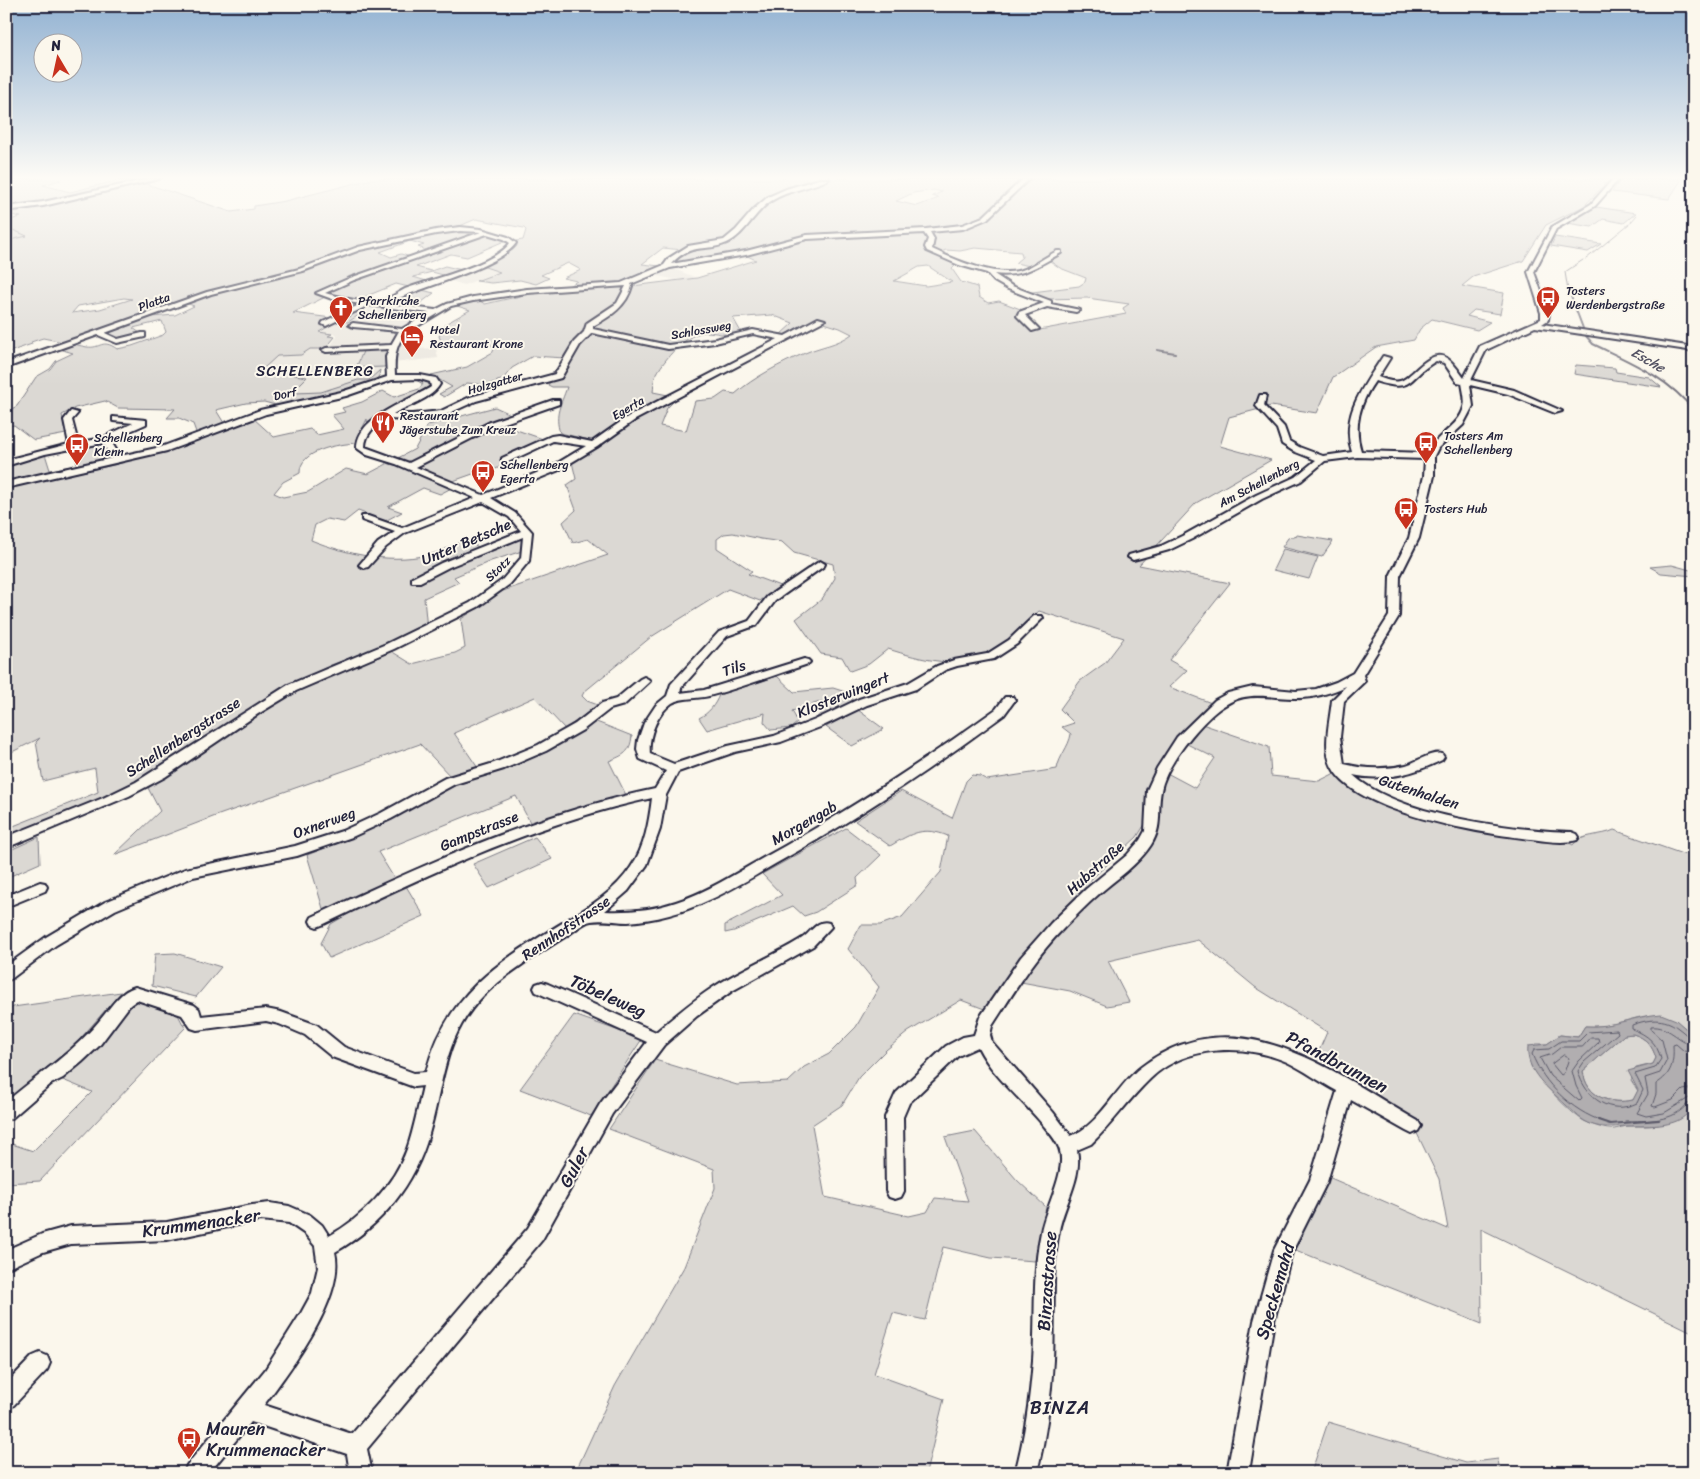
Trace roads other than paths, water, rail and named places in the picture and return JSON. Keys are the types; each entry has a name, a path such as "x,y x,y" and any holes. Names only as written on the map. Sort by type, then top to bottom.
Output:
{"street":[{"name":"Platta","path":"6,366 209,293 292,273 346,252 363,248"},
{"path":"434,312 324,296 318,293 440,248"},
{"name":"Platta","path":"380,304 412,289 477,266 509,248"},
{"path":"668,266 666,264 687,248"},
{"path":"527,532 517,519 483,499 409,467 366,452 360,444 363,434 383,416 430,390 436,384 433,380 426,377 390,378 392,347 404,331 434,312 463,301 504,294 627,284 668,266 762,248"},
{"path":"928,248 969,268 991,271 1023,271 1059,252"},
{"path":"1438,757 1417,768 1395,772 1356,772 1338,767 1333,750 1338,700 1359,680 1357,675 1394,616 1395,576 1414,538 1429,476 1430,456 1434,447 1462,420 1469,406 1466,382 1482,348 1544,320 1545,313 1531,272 1542,248"},
{"path":"991,271 990,274 995,278 1017,291 1049,302 1046,305"},
{"path":"588,330 590,325 611,311 628,293 629,286 627,284"},
{"path":"326,324 369,303"},
{"path":"1035,328 1021,316 1022,314 1046,305 1076,310"},
{"path":"786,338 821,320"},
{"path":"353,325 398,329"},
{"path":"1535,325 1694,349"},
{"name":"Schlossweg","path":"588,330 668,348 716,342 753,332 786,338"},
{"name":"Holzgatter","path":"383,416 413,417 443,413 474,400 554,378 562,373 577,344 588,334 588,330"},
{"path":"97,332 116,341 142,335"},
{"name":"Egerta","path":"364,565 382,545 402,532 554,469 594,445 632,418 786,338"},
{"path":"326,350 392,347"},
{"path":"1358,454 1352,432 1358,400 1386,358"},
{"path":"1373,378 1392,384 1405,383 1429,360 1438,359 1454,366 1460,380 1511,392 1558,411"},
{"name":"Dorf","path":"6,485 175,446 262,412 343,394 390,378"},
{"path":"1263,396 1260,406 1274,418 1282,429 1285,442 1296,449 1322,459 1358,454 1430,456"},
{"path":"409,467 494,424 556,402"},
{"path":"74,413 68,420 74,445"},
{"path":"6,463 74,445 104,440 143,422 116,420"},
{"path":"505,460 551,439 558,438 594,445"},
{"path":"104,440 118,460"},
{"name":"Am Schellenberg","path":"1133,557 1165,548 1188,537 1298,478 1322,459"},
{"path":"365,518 402,532"},
{"name":"Unter Betsche","path":"416,580 445,565 527,532"},
{"name":"Stotz","path":"291,689 341,665 424,633 480,602 520,567 530,548 527,532"},
{"path":"674,769 650,761 644,756 642,748 647,728 663,705 673,698 675,687 723,634 753,623 771,599 820,564"},
{"name":"Klosterwingert","path":"674,769 732,749 777,738 819,723 863,702 912,686 941,668 954,663 990,658 1013,642 1038,618"},
{"name":"Tils","path":"673,698 706,694 804,662"},
{"name":"Hubstraße","path":"983,1040 983,1030 986,1022 1026,961 1056,927 1091,893 1132,858 1152,830 1154,790 1163,768 1180,740 1219,703 1232,696 1252,691 1296,695 1318,692 1340,685 1357,675"},
{"name":"Oxnerweg","path":"6,975 51,941 110,906 190,873 297,851 347,834 386,816 450,781 506,764 548,745 579,728 606,706 620,702 644,681"},
{"name":"Schellenbergstrasse","path":"6,843 140,786 291,689"},
{"name":"Morgengab","path":"589,915 618,917 668,910 688,903 734,880 826,830 892,789 1000,712 1009,700"},
{"name":"Gutenhalden","path":"1338,767 1350,781 1364,791 1415,811 1495,830 1572,837"},
{"name":"Rennhofstrasse","path":"325,1248 337,1242 366,1220 398,1186 414,1157 422,1132 432,1078 449,1031 462,1010 479,992 507,969 613,897 637,871 654,828 660,792 674,769"},
{"name":"Gampstrasse","path":"317,921 464,853 552,820 630,797 660,792"},
{"path":"6,902 40,887"},
{"name":"Guler","path":"356,1446 535,1234 606,1109 658,1040 691,1011 726,986 808,942 824,927"},
{"name":"Töbeleweg","path":"542,988 658,1040"},
{"path":"6,1113 45,1079 57,1073 76,1057 93,1041 124,1001 135,993 188,1010 193,1014 193,1018 197,1023 266,1015 281,1018 311,1030 338,1052 414,1080 432,1078"},
{"path":"895,1191 893,1123 897,1107 902,1098 952,1051 969,1042 983,1040 995,1058 1067,1146"},
{"name":"Pfandbrunnen","path":"1067,1146 1085,1139 1145,1073 1170,1056 1190,1047 1223,1043 1261,1046 1292,1057 1412,1126"},
{"name":"Speckemahd","path":"1238,1472 1264,1321 1283,1250 1318,1182 1346,1088"},
{"name":"Binzastrasse","path":"1026,1473 1040,1397 1048,1239 1057,1202 1070,1167 1067,1146"},
{"name":"Krummenacker","path":"6,1260 36,1245 66,1236 158,1232 250,1214 279,1212 304,1221 313,1228 325,1248"},
{"path":"195,1473 246,1410 314,1312 327,1273 325,1248"},
{"path":"6,1399 40,1363"},
{"path":"246,1410 356,1446 361,1473"}],"water":[{"path":"1661,1014 1676,1020 1694,1036 1694,1100 1688,1113 1681,1119 1655,1126 1600,1127 1594,1125 1579,1117 1546,1086 1530,1064 1528,1046 1547,1044 1560,1035 1578,1037 1585,1026 1604,1025","holes":["1633,1034 1642,1038 1653,1049 1656,1058 1653,1064 1628,1071 1638,1090 1633,1100 1616,1101 1600,1097 1589,1087 1583,1071 1624,1035"]}],"waterway":[{"name":"Esche","path":"1586,259 1599,248"},
{"name":"Esche","path":"1568,291 1565,272 1583,260"},
{"name":"Esche","path":"1570,294 1584,331"},
{"name":"Esche","path":"1586,336 1593,344 1634,364 1660,380 1684,399 1694,411"},
{"path":"1157,350 1175,353"}],"place":[{"name":"Tosters Werdenbergstraße","path":"1548,319"},
{"name":"Pfarrkirche Schellenberg","path":"341,329"},
{"name":"Hotel Restaurant Krone","path":"412,358"},
{"name":"Restaurant Jägerstube Zum Kreuz","path":"383,444"},
{"name":"Tosters Am Schellenberg","path":"1426,464"},
{"name":"Schellenberg Klenn","path":"77,466"},
{"name":"Schellenberg Egerta","path":"483,493"},
{"name":"Tosters Hub","path":"1406,530"},
{"name":"Mauren Krummenacker","path":"189,1460"}],"district":[{"name":"SCHELLENBERG","path":"315,371"},
{"name":"BINZA","path":"1060,1407"}]}
